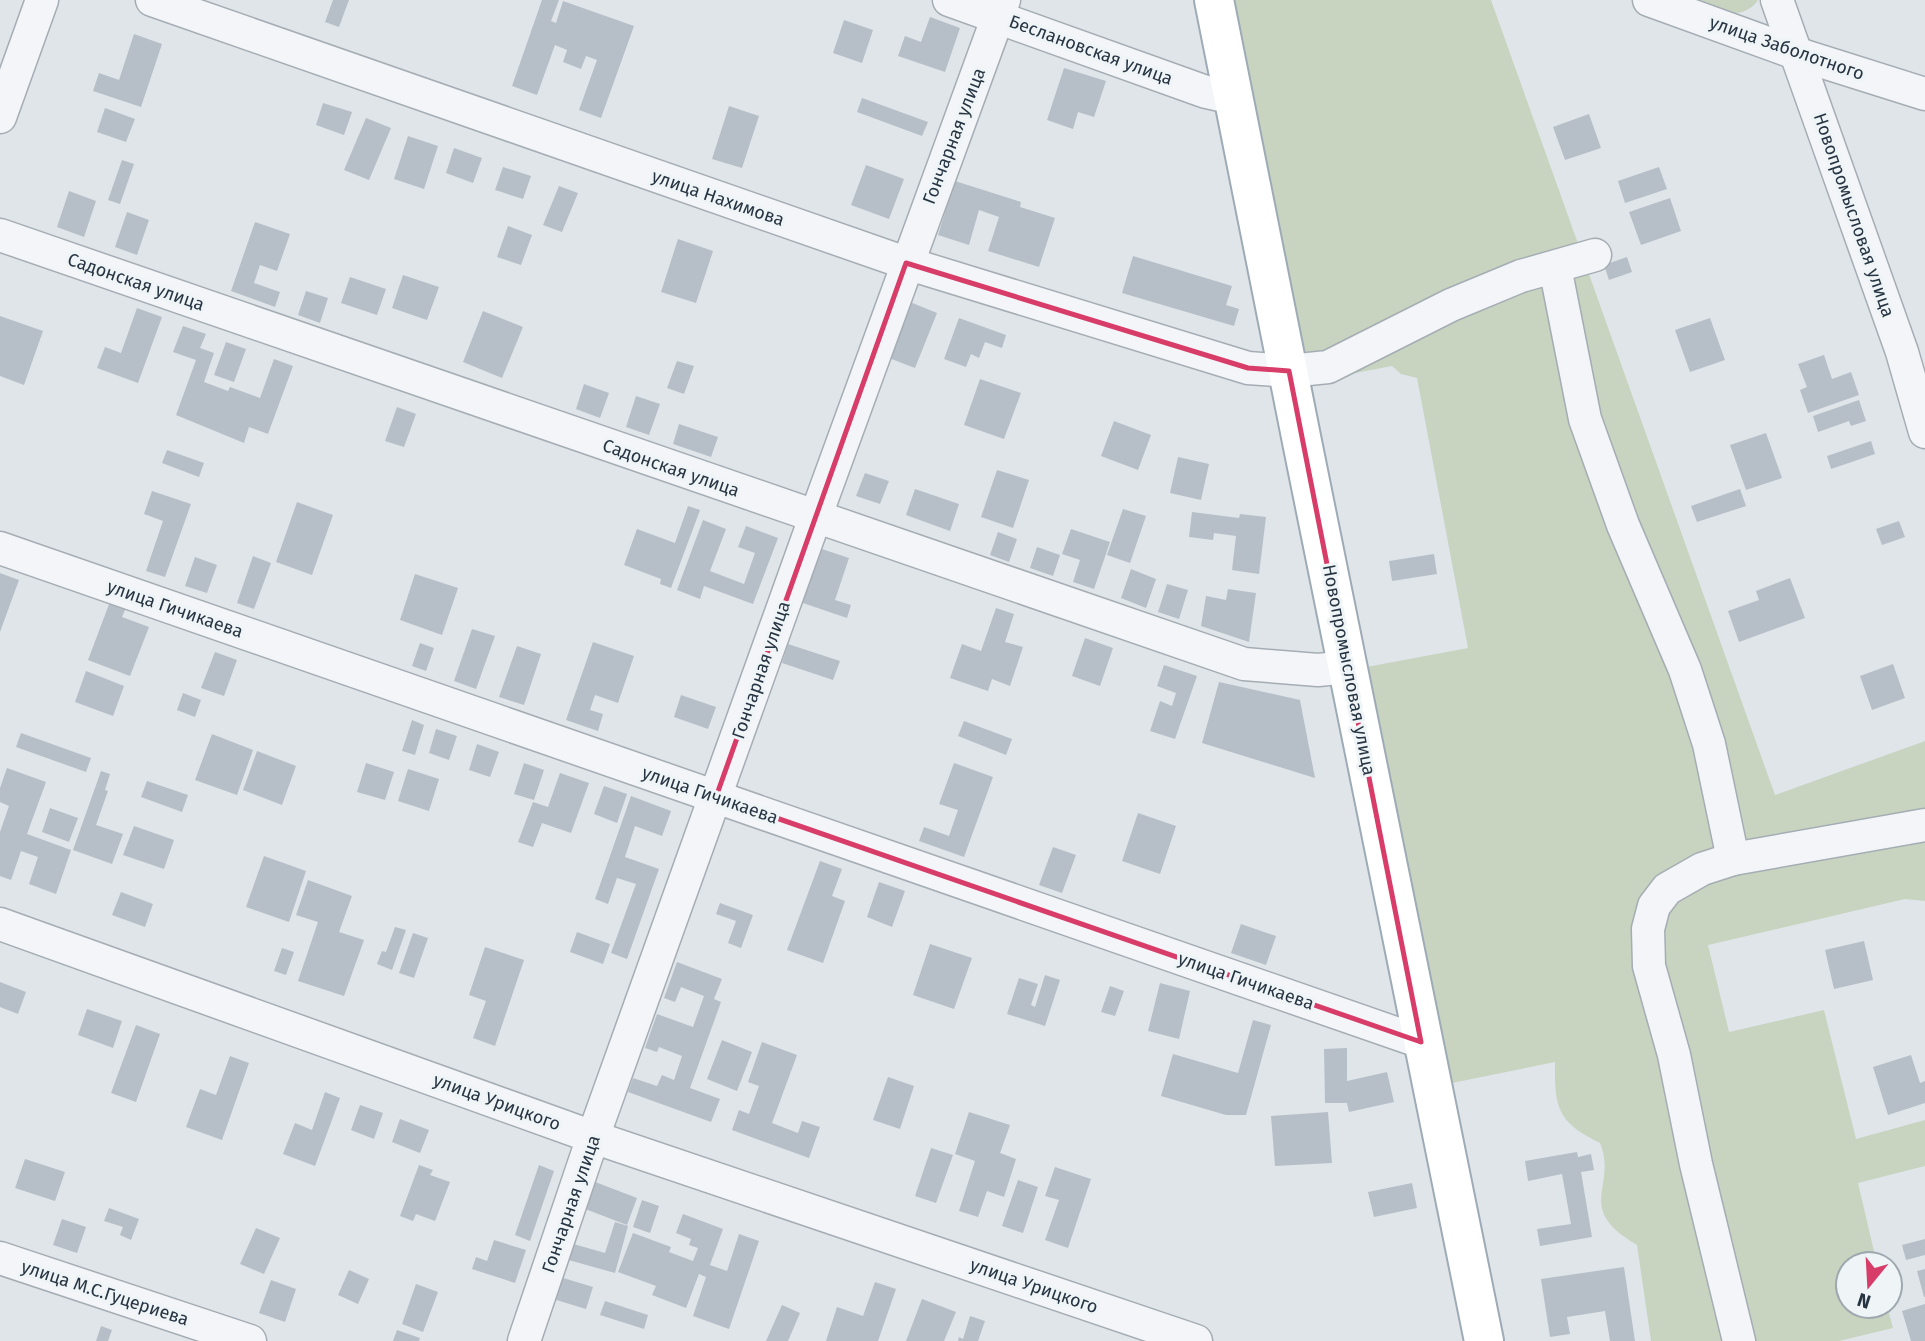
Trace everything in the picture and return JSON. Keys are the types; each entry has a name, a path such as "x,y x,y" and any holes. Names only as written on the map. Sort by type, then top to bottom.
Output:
{"main road":[{"name":"Новопромысловая улица","path":"1214,0 1483,1341"}],"street":[{"path":"0,117 42,0"},
{"name":"улица Нахимова","path":"152,0 906,264 1248,369 1289,371 1328,367 1451,305 1521,276 1595,255"},
{"name":"Беслановская улица","path":"949,0 1001,9 1206,92 1233,98"},
{"name":"улица Заболотного","path":"1649,0 1798,54 1925,94"},
{"name":"Новопромысловая улица","path":"1777,0 1902,352 1925,432"},
{"name":"Гончарная улица","path":"524,1341 593,1137 906,264 1001,9"},
{"name":"Садонская улица","path":"0,235 1244,664 1318,670 1349,667"},
{"path":"1555,267 1585,419 1623,525 1685,670 1709,744 1733,859"},
{"name":"улица Гичикаева","path":"0,548 1421,1042"},
{"path":"1739,1341 1648,950 1648,929 1654,906 1667,889 1702,869 1733,859 1925,825"},
{"name":"улица Урицкого","path":"0,924 593,1137 1196,1341"},
{"name":"улица М.С.Гуцериева","path":"0,1258 250,1341"}],"highlighted area":[{"path":"906,263 1248,368 1289,371 1421,1042 716,797"}],"green space":[{"path":"1226,0 1491,0 1775,795 1925,741 1925,901 1905,899 1708,945 1729,1032 1824,1010 1856,1139 1925,1120 1925,1166 1858,1183 1874,1250 1834,1250 1834,1320 1891,1320 1893,1328 1839,1341 1651,1341 1637,1245 1618,1232 1607,1220 1601,1197 1604,1158 1600,1143 1575,1128 1561,1112 1556,1091 1555,1062 1447,1084 1361,668 1468,648 1417,378 1401,374 1392,366 1303,383"},
{"path":"1683,0 1758,0 1751,8 1733,13 1713,10"}],"building":[{"path":"333,0 349,0 339,27 325,22"},
{"path":"542,0 559,0 551,21 556,23 563,1 634,26 601,118 579,110 597,60 586,56 581,69 563,62 567,50 555,45 537,95 512,86"},
{"path":"930,17 960,28 945,72 898,56 905,36 921,42"},
{"path":"844,20 873,30 862,63 833,53"},
{"path":"134,34 162,44 141,107 93,91 99,73 119,80"},
{"path":"1064,68 1106,81 1094,117 1078,112 1073,129 1047,120"},
{"path":"862,98 928,122 922,136 857,112"},
{"path":"323,103 352,112 344,135 316,125"},
{"path":"729,106 759,116 742,168 712,159"},
{"path":"105,108 135,119 126,142 97,132"},
{"path":"1589,114 1601,148 1565,160 1553,127"},
{"path":"366,118 391,128 369,180 344,170"},
{"path":"408,136 438,146 424,189 394,179"},
{"path":"454,148 482,158 473,183 446,173"},
{"path":"122,160 134,164 120,204 108,200"},
{"path":"866,165 904,179 889,219 851,205"},
{"path":"503,167 531,176 523,199 495,190"},
{"path":"1659,167 1667,189 1625,203 1618,181"},
{"path":"955,181 1021,202 1020,207 1055,218 1039,267 988,251 999,217 979,210 969,245 938,235"},
{"path":"559,186 578,193 562,232 543,225"},
{"path":"69,191 96,201 84,237 57,227"},
{"path":"1670,198 1681,231 1641,245 1629,212"},
{"path":"127,212 149,220 137,255 115,247"},
{"path":"255,222 290,234 277,271 260,265 254,283 280,292 275,307 231,291"},
{"path":"508,226 532,235 521,265 497,257"},
{"path":"678,239 713,251 696,303 661,292"},
{"path":"1133,256 1232,286 1226,305 1239,309 1234,326 1122,293"},
{"path":"1627,257 1632,272 1609,280 1604,265"},
{"path":"403,275 439,287 427,320 392,308"},
{"path":"350,277 386,289 377,315 341,303"},
{"path":"306,291 328,298 320,323 298,315"},
{"path":"910,302 937,313 915,368 889,358"},
{"path":"137,308 162,317 138,383 97,368 105,347 121,353"},
{"path":"483,311 523,327 502,378 463,362"},
{"path":"0,316 43,331 24,385 0,376"},
{"path":"959,318 1006,335 1002,348 985,342 979,358 971,354 966,367 944,359"},
{"path":"1710,318 1725,360 1690,372 1675,330"},
{"path":"183,326 206,334 200,348 214,353 204,382 228,391 230,387 260,398 274,359 293,366 268,434 249,427 244,443 176,415 196,360 173,352"},
{"path":"226,342 246,349 234,382 214,375"},
{"path":"1824,355 1832,379 1851,372 1859,395 1808,413 1800,390 1807,387 1798,364"},
{"path":"677,361 694,366 684,394 667,388"},
{"path":"980,379 1021,393 1004,439 964,425"},
{"path":"584,384 609,393 600,418 576,409"},
{"path":"636,396 660,404 649,435 626,427"},
{"path":"1859,400 1866,421 1851,426 1849,421 1818,432 1813,416"},
{"path":"397,407 416,414 404,447 385,441"},
{"path":"1114,421 1151,435 1138,470 1101,456"},
{"path":"679,424 718,437 711,457 673,444"},
{"path":"1766,433 1782,478 1746,490 1730,445"},
{"path":"1871,441 1875,454 1831,469 1827,456"},
{"path":"167,450 204,463 199,477 162,463"},
{"path":"1178,457 1209,464 1201,500 1170,493"},
{"path":"997,470 1029,480 1013,528 981,517"},
{"path":"865,473 889,481 880,504 856,496"},
{"path":"915,489 959,504 950,531 906,515"},
{"path":"1740,489 1746,506 1697,522 1691,506"},
{"path":"152,491 191,504 165,577 146,571 163,521 144,514"},
{"path":"297,502 333,515 312,575 276,562"},
{"path":"688,506 700,510 671,588 660,584 661,579 624,565 637,529 675,543"},
{"path":"1123,509 1146,516 1130,563 1107,555"},
{"path":"1192,512 1239,518 1240,514 1266,517 1259,574 1232,570 1236,536 1214,533 1213,540 1189,537"},
{"path":"703,520 726,529 710,571 744,584 755,553 738,547 746,526 778,538 753,604 704,586 700,599 677,590"},
{"path":"1899,521 1905,537 1882,545 1876,529"},
{"path":"1071,529 1110,542 1094,589 1073,582 1080,560 1062,554"},
{"path":"998,532 1017,539 1009,562 990,555"},
{"path":"1037,547 1060,555 1053,576 1030,568"},
{"path":"819,548 849,558 835,600 851,605 847,618 800,602"},
{"path":"1434,554 1437,574 1392,581 1389,561"},
{"path":"253,556 271,563 254,609 237,603"},
{"path":"195,557 217,565 207,593 185,586"},
{"path":"1131,569 1156,579 1146,608 1121,598"},
{"path":"0,573 19,580 0,632"},
{"path":"415,574 458,588 442,635 400,620"},
{"path":"1790,578 1805,618 1739,642 1728,611 1759,600 1756,591"},
{"path":"1167,584 1188,590 1179,619 1158,612"},
{"path":"1228,589 1256,593 1249,642 1201,626 1206,596 1226,600"},
{"path":"111,599 127,605 122,617 149,627 130,676 88,660"},
{"path":"996,608 1014,614 1005,642 1023,647 1010,686 992,679 988,691 950,678 962,644 981,651"},
{"path":"472,629 495,636 476,689 454,681"},
{"path":"1085,638 1113,648 1100,686 1072,676"},
{"path":"593,642 634,656 618,703 595,695 590,710 603,714 598,731 566,720"},
{"path":"420,643 434,648 426,671 412,666"},
{"path":"788,644 840,661 833,680 782,663"},
{"path":"517,646 541,654 524,705 499,697"},
{"path":"215,652 237,660 224,696 201,688"},
{"path":"1893,664 1905,698 1872,710 1860,676"},
{"path":"1164,665 1197,676 1175,739 1150,731 1160,701 1172,706 1176,693 1157,686"},
{"path":"86,671 124,686 113,716 75,702"},
{"path":"1219,682 1300,700 1315,778 1202,743"},
{"path":"183,693 201,700 195,717 177,710"},
{"path":"681,695 716,707 708,729 674,717"},
{"path":"412,720 424,725 415,755 402,751"},
{"path":"964,721 1012,739 1006,755 958,736"},
{"path":"436,729 457,736 449,760 429,753"},
{"path":"21,733 91,758 86,772 16,747"},
{"path":"212,734 253,750 237,795 195,780"},
{"path":"477,744 499,752 490,777 469,770"},
{"path":"257,751 296,766 282,805 243,790"},
{"path":"366,763 394,772 385,800 357,792"},
{"path":"524,763 544,770 534,800 514,794"},
{"path":"954,763 993,777 964,857 919,841 924,827 949,836 958,810 939,804"},
{"path":"7,768 46,782 27,834 71,850 56,894 29,884 38,857 21,851 11,880 0,876 0,832 9,806 0,802 0,788"},
{"path":"408,769 439,779 429,811 398,801"},
{"path":"101,771 110,774 105,790 108,791 96,825 123,834 112,864 73,850"},
{"path":"560,773 589,783 571,833 542,823 533,847 518,842 533,802 548,807"},
{"path":"147,781 188,795 182,812 141,797"},
{"path":"604,786 627,794 617,823 594,814"},
{"path":"631,796 671,811 662,836 635,826 625,857 659,869 627,959 611,953 636,884 617,878 608,904 595,899"},
{"path":"50,808 78,818 69,842 42,832"},
{"path":"1138,813 1176,826 1160,874 1122,861"},
{"path":"134,826 174,840 164,869 123,855"},
{"path":"1053,847 1076,855 1062,893 1039,885"},
{"path":"264,856 306,871 289,922 246,907"},
{"path":"820,861 842,869 832,896 845,901 823,963 787,950"},
{"path":"308,880 352,896 339,932 364,940 344,996 298,981 318,922 296,915"},
{"path":"879,882 905,891 892,927 867,917"},
{"path":"121,892 153,904 145,927 112,915"},
{"path":"720,903 753,915 741,948 728,943 736,921 716,914"},
{"path":"1241,924 1276,936 1266,965 1231,953"},
{"path":"395,927 406,930 392,970 377,964 382,951 386,952"},
{"path":"577,932 610,944 603,964 570,952"},
{"path":"413,933 428,938 414,978 399,973"},
{"path":"1864,941 1873,980 1834,989 1825,950"},
{"path":"930,944 972,958 954,1009 913,995"},
{"path":"485,947 524,960 495,1046 473,1038 486,1001 469,995"},
{"path":"282,948 294,952 286,975 274,971"},
{"path":"677,962 722,979 714,999 721,1002 690,1088 720,1099 711,1122 628,1092 633,1078 657,1086 662,1075 674,1080 682,1056 659,1047 657,1052 645,1048 657,1014 693,1027 704,996 681,987 675,1002 664,998"},
{"path":"1045,975 1060,980 1045,1026 1007,1014 1019,978 1038,984 1031,1005 1035,1007"},
{"path":"0,982 26,992 18,1014 0,1007"},
{"path":"1160,983 1190,991 1179,1039 1148,1031"},
{"path":"1110,986 1124,991 1115,1016 1101,1012"},
{"path":"87,1009 122,1021 113,1048 78,1035"},
{"path":"1253,1020 1271,1025 1246,1115 1226,1115 1161,1096 1173,1054 1238,1073"},
{"path":"136,1025 160,1034 136,1102 111,1093"},
{"path":"722,1040 752,1052 737,1091 707,1079"},
{"path":"762,1042 797,1055 772,1123 798,1133 802,1121 820,1127 809,1158 732,1130 739,1110 749,1114 759,1086 748,1082"},
{"path":"1347,1048 1347,1081 1387,1072 1394,1102 1349,1112 1347,1103 1325,1103 1324,1049"},
{"path":"1911,1055 1920,1083 1925,1081 1925,1103 1888,1115 1873,1067"},
{"path":"230,1056 249,1063 222,1140 186,1127 200,1089 216,1095"},
{"path":"888,1077 914,1086 900,1129 873,1120"},
{"path":"325,1092 340,1098 315,1166 283,1154 295,1123 312,1130"},
{"path":"360,1105 383,1113 374,1139 351,1130"},
{"path":"969,1112 1010,1125 1000,1153 1016,1159 1004,1197 987,1191 978,1217 959,1211 975,1161 955,1154"},
{"path":"1328,1112 1332,1163 1275,1166 1271,1116"},
{"path":"400,1119 429,1130 420,1153 392,1142"},
{"path":"931,1148 953,1155 936,1203 915,1196"},
{"path":"1577,1152 1578,1157 1591,1154 1594,1170 1581,1172 1592,1237 1540,1246 1537,1229 1571,1224 1562,1174 1528,1181 1525,1161"},
{"path":"25,1159 65,1172 55,1201 15,1188"},
{"path":"419,1165 433,1170 430,1175 450,1182 435,1221 416,1214 413,1221 400,1216"},
{"path":"539,1165 554,1171 530,1241 515,1235"},
{"path":"1055,1167 1091,1179 1068,1248 1045,1240 1059,1200 1045,1196"},
{"path":"590,1180 637,1198 627,1225 580,1207"},
{"path":"1018,1180 1038,1187 1023,1233 1002,1226"},
{"path":"1412,1183 1417,1208 1374,1217 1368,1192"},
{"path":"642,1200 659,1206 650,1233 633,1227"},
{"path":"109,1208 139,1219 131,1240 120,1235 123,1227 104,1221"},
{"path":"683,1214 723,1229 710,1265 727,1271 739,1234 759,1241 729,1329 693,1316 706,1277 699,1274 686,1308 652,1295 656,1286 618,1272 633,1233 671,1247 669,1252 693,1261 698,1248 689,1245 691,1239 676,1233"},
{"path":"62,1219 86,1227 77,1253 53,1245"},
{"path":"615,1222 628,1226 615,1273 565,1259 570,1243 605,1253"},
{"path":"256,1228 280,1238 264,1274 240,1264"},
{"path":"1925,1239 1925,1255 1906,1260 1902,1245"},
{"path":"494,1240 526,1250 515,1283 472,1269 476,1257 487,1261"},
{"path":"1624,1267 1635,1341 1610,1341 1605,1311 1567,1317 1570,1334 1550,1337 1541,1279"},
{"path":"1925,1269 1925,1297 1924,1297 1917,1271"},
{"path":"349,1270 369,1279 358,1304 338,1295"},
{"path":"560,1277 593,1287 586,1309 553,1299"},
{"path":"271,1280 296,1289 285,1322 259,1313"},
{"path":"875,1282 896,1289 878,1341 826,1341 837,1307 863,1316"},
{"path":"416,1284 438,1292 423,1332 402,1324"},
{"path":"922,1299 956,1312 944,1341 906,1341"},
{"path":"605,1301 648,1315 644,1329 600,1315"},
{"path":"1925,1304 1925,1341 1911,1341 1904,1310"},
{"path":"782,1305 800,1313 788,1341 766,1341"},
{"path":"970,1316 985,1321 978,1341 958,1341 959,1337 963,1339"},
{"path":"101,1326 112,1330 108,1341 96,1341"},
{"path":"397,1330 420,1338 419,1341 393,1341"}]}
